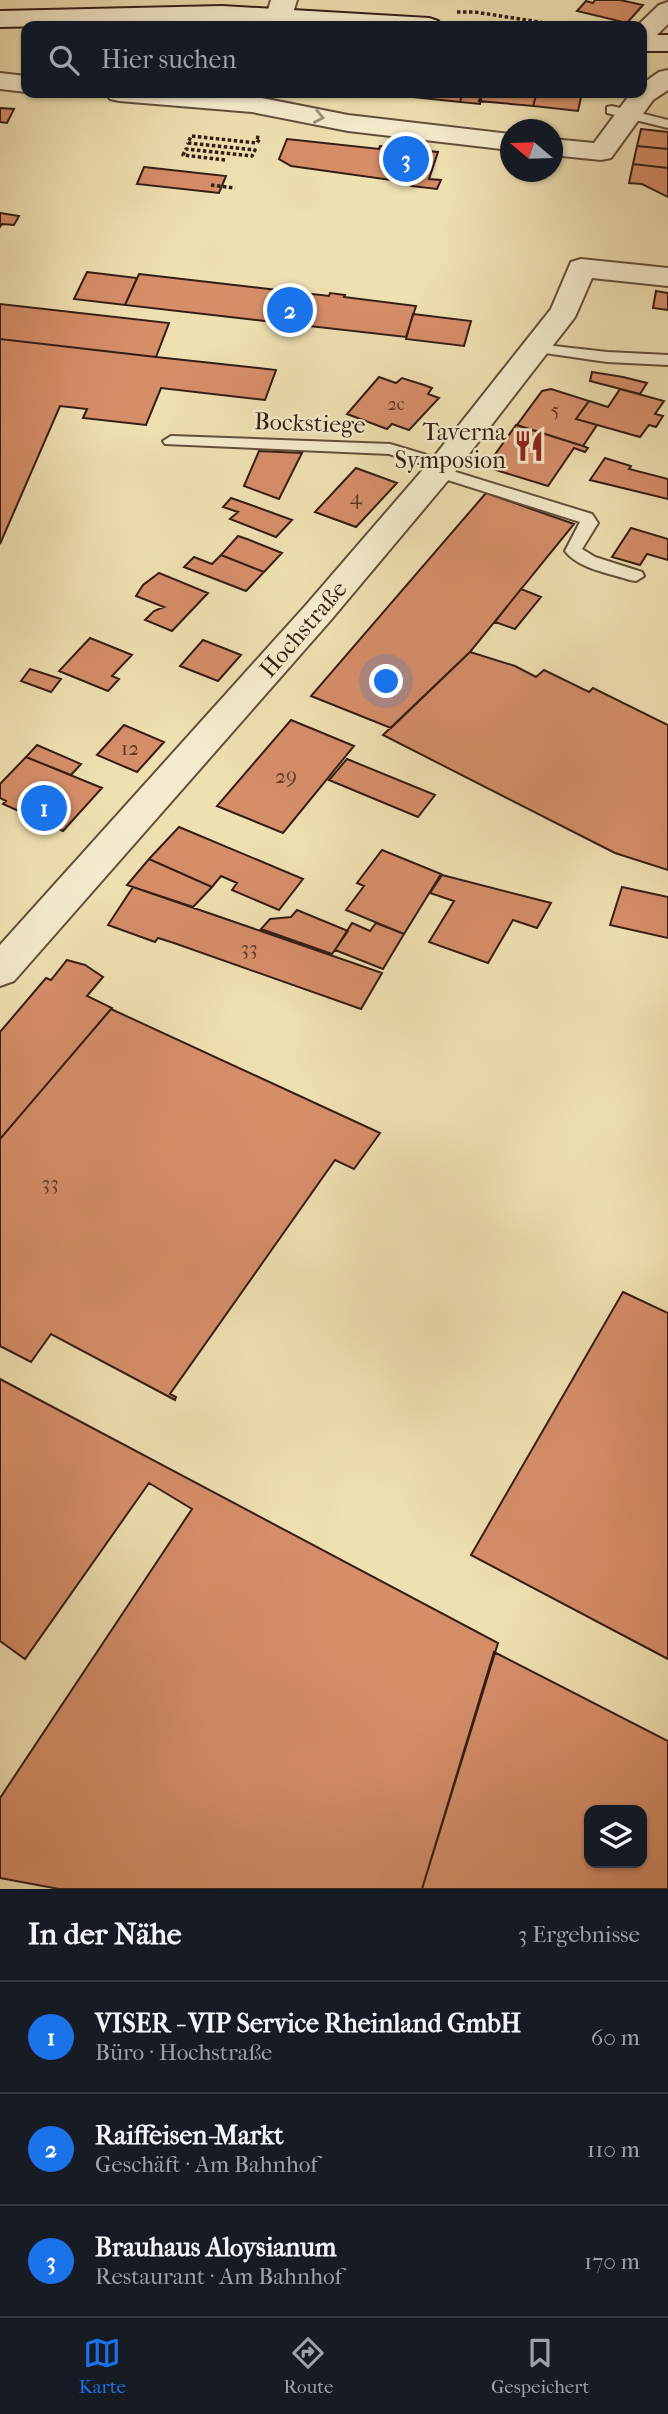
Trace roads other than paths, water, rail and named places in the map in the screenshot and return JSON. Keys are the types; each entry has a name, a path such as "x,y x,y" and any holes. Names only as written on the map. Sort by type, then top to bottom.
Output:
{"street":[{"path":"647,31 668,10"},
{"path":"0,19 280,14 367,21"},
{"path":"647,43 668,43"},
{"path":"647,92 668,78"},
{"path":"0,81 21,83"},
{"path":"232,98 254,99 348,123 500,141"},
{"path":"563,148 601,152 619,105"},
{"name":"Hochstraße","path":"0,971 310,623 441,468 565,311 580,268 668,277"}],"lane":[{"path":"619,105 668,124"},
{"path":"536,348 607,358 668,360"},
{"name":"Bockstiege","path":"171,441 390,449 586,518 590,523 573,551 589,561 636,576"}],"place":[{"name":"Brauhaus Aloysianum","path":"406,159"},
{"name":"Raiffeisen-Markt","path":"290,310"},
{"name":"Taverna Symposion","path":"529,446"},
{"name":"VISER - VIP Service Rheinland GmbH","path":"44,808"}]}
